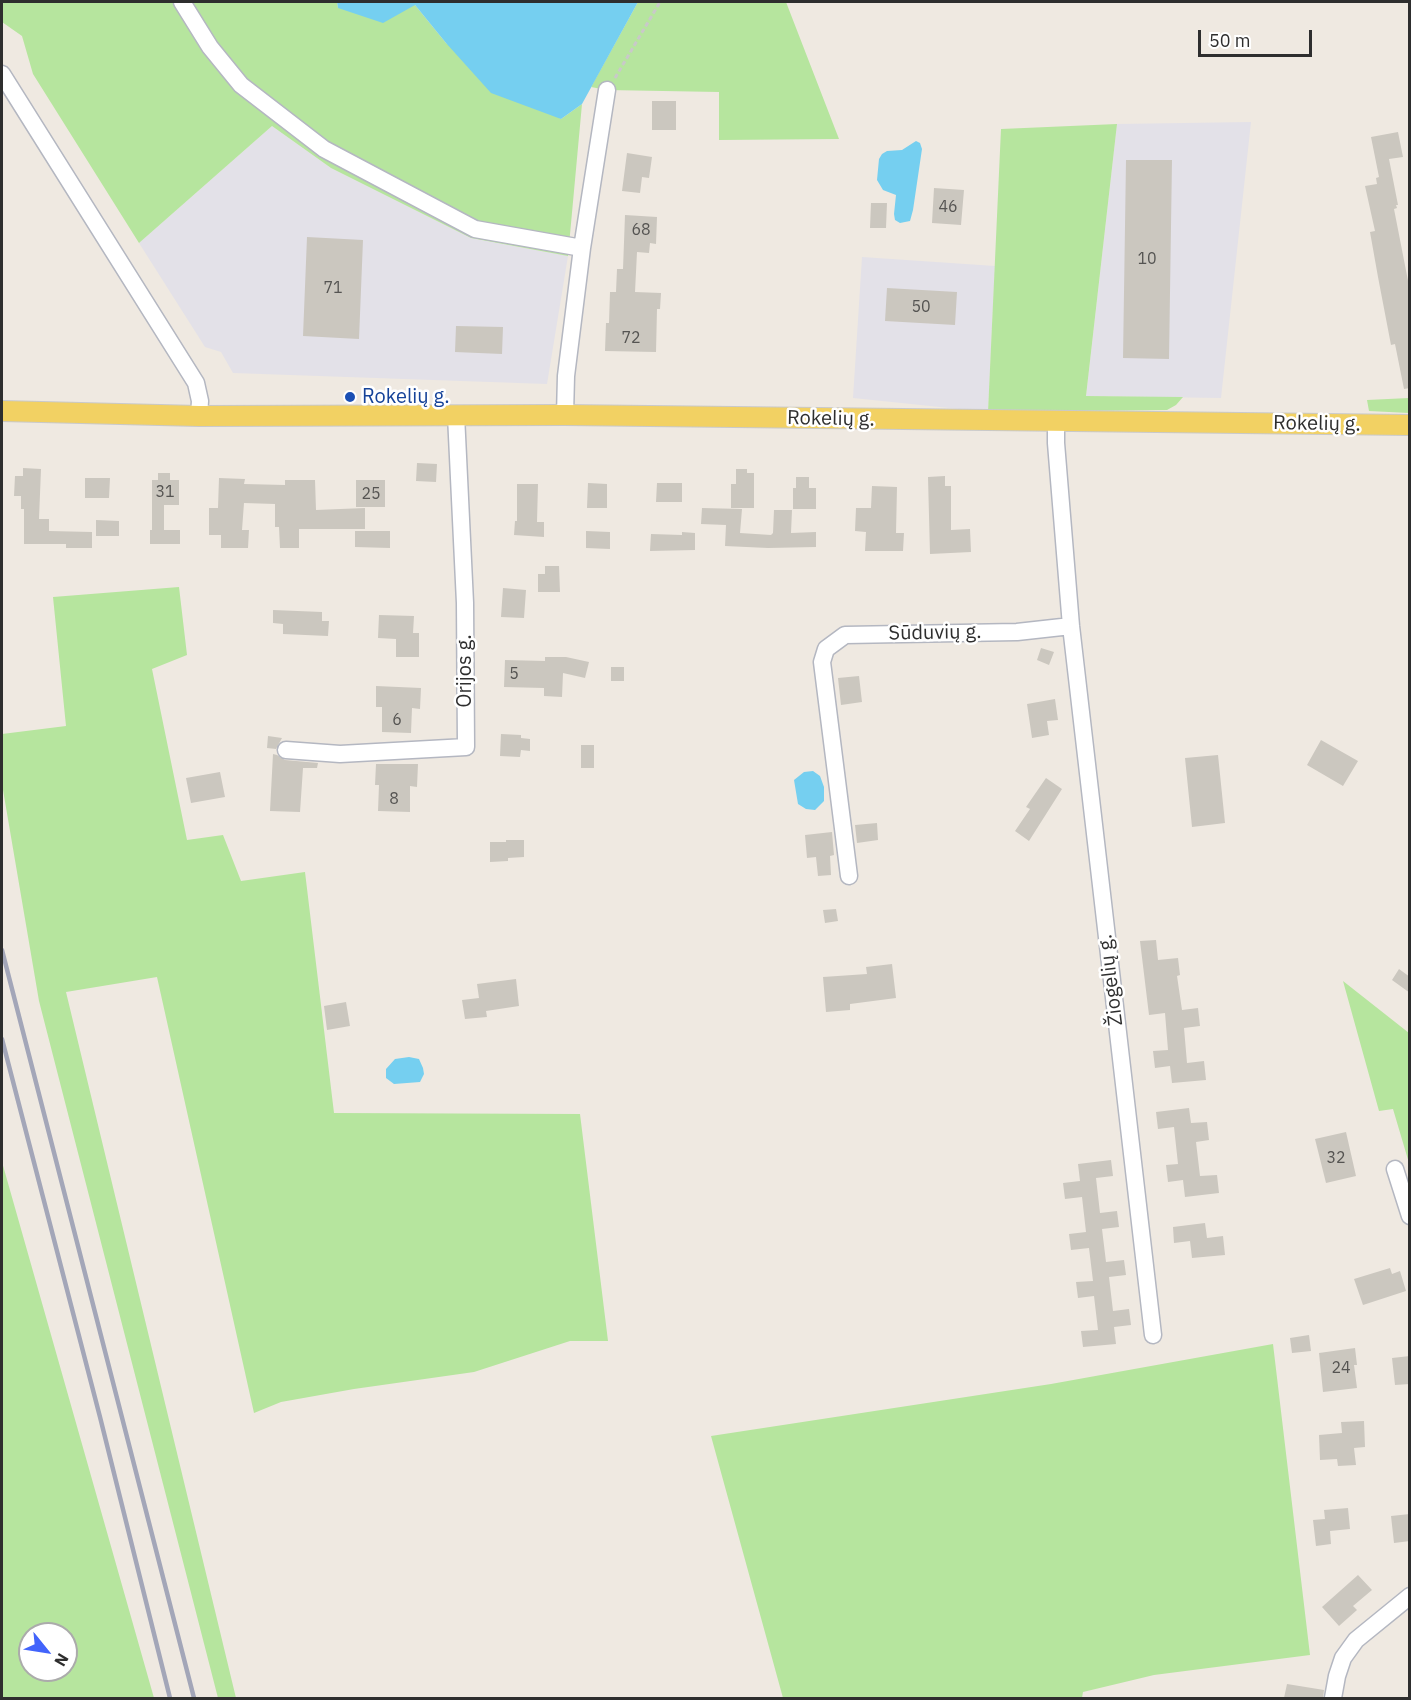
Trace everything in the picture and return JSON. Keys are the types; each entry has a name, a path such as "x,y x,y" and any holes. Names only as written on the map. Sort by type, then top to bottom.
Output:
{"main road":[{"name":"Rokelių g.","path":"2,411 200,416 565,415 1410,425"}],"street":[{"path":"182,2 210,47 242,85 324,149 475,229 582,248"},
{"path":"2,74 196,383 200,401 200,416"},
{"path":"565,415 566,376 582,248 608,90"},
{"name":"Orijos g.","path":"286,750 339,754 466,747 465,603 456,415"},
{"path":"1056,420 1071,626"},
{"name":"Sūduvių g.","path":"849,876 822,662 826,650 845,635 1017,632 1071,626"},
{"name":"Žiogelių g.","path":"1071,626 1153,1335"},
{"path":"1395,1169 1410,1216"},
{"path":"1333,1698 1337,1676 1343,1658 1349,1649 1356,1640 1410,1596"}],"path":[{"path":"608,90 660,2"}],"shaded area":[{"path":"1251,122 1221,398 1086,396 1117,124"},
{"path":"272,126 331,168 471,238 568,256 547,384 233,373 221,352 205,347 139,243"},
{"path":"862,257 995,266 988,412 853,398"}],"green space":[{"path":"2,2 337,2 338,8 415,5 446,43 561,119 582,104 568,256 471,238 331,168 272,126 139,243 33,74 22,36 2,22"},
{"path":"638,2 786,2 839,139 719,140 719,92 607,90 591,87"},
{"path":"1117,124 1086,396 1183,397 1167,410 988,412 1001,129"},
{"path":"1409,398 1409,413 1369,411 1367,400"},
{"path":"179,587 187,655 152,669 187,840 223,835 241,881 305,872 334,1113 580,1114 608,1341 570,1341 474,1372 281,1402 254,1413 157,977 66,992 236,1698 218,1698 39,1001 2,784 2,734 66,726 53,597"},
{"path":"1343,981 1409,1033 1409,1163 1393,1109 1379,1111"},
{"path":"2,1162 154,1698 2,1698"},
{"path":"1273,1344 1310,1655 1154,1675 1083,1692 1082,1698 783,1698 711,1436 1051,1384"}],"water":[{"path":"337,2 638,2 582,104 561,119 491,93 415,5 383,23 338,8"},
{"path":"916,141 920,143 922,149 913,210 910,221 900,223 895,220 894,214 896,195 883,190 877,180 879,159 887,151 902,150"},
{"path":"813,771 820,776 824,787 824,801 815,810 806,809 798,804 794,780 804,772"},
{"path":"409,1057 419,1059 423,1068 424,1074 420,1082 394,1084 386,1078 386,1069 395,1059"}],"building":[{"path":"652,101 676,101 676,130 652,130"},
{"path":"1398,132 1403,157 1389,159 1398,205 1394,209 1410,291 1410,388 1404,389 1395,344 1391,345 1370,232 1375,231 1365,186 1377,184 1376,178 1379,177 1371,137"},
{"path":"627,153 652,157 649,178 642,177 640,193 622,191"},
{"path":"1126,160 1172,160 1169,359 1123,358"},
{"path":"934,188 964,190 961,225 932,223"},
{"path":"871,203 887,203 886,228 870,228"},
{"path":"625,215 657,217 656,244 650,243 649,253 637,252 635,292 661,293 660,309 657,309 656,352 605,351 610,292 616,292 617,269 623,269"},
{"path":"307,237 363,240 359,339 303,336"},
{"path":"887,288 957,292 955,325 885,321"},
{"path":"456,326 503,327 502,354 455,352"},
{"path":"417,463 437,464 436,482 416,481"},
{"path":"23,468 41,469 39,519 49,519 49,531 92,532 92,548 66,548 66,544 24,544 24,509 21,509 21,496 14,496 15,476 23,476"},
{"path":"736,469 747,469 747,473 754,473 754,508 731,508 731,484 736,484"},
{"path":"158,473 170,473 170,480 179,480 179,505 164,505 164,530 180,530 180,544 150,544 152,480 158,480"},
{"path":"945,476 945,486 951,486 951,530 970,529 971,552 930,554 928,477"},
{"path":"796,477 809,477 809,488 816,488 816,509 793,509 793,488 796,488"},
{"path":"85,478 110,478 109,498 85,498"},
{"path":"219,478 245,479 244,484 285,485 285,480 315,480 316,510 365,508 365,529 299,529 299,548 280,548 279,527 275,527 275,504 244,503 242,530 249,530 248,548 221,548 221,535 209,535 209,508 218,508"},
{"path":"356,480 385,480 385,507 356,507"},
{"path":"588,483 607,484 607,508 587,508"},
{"path":"657,483 682,483 682,502 656,502"},
{"path":"517,484 538,484 537,522 544,522 544,537 514,535 515,521 517,521"},
{"path":"872,486 897,487 896,533 904,533 903,551 865,551 866,532 855,531 856,508 871,508"},
{"path":"702,508 742,509 740,533 771,535 774,510 792,510 791,533 816,532 816,547 725,546 726,525 701,524"},
{"path":"96,520 119,521 119,536 96,536"},
{"path":"355,531 390,531 390,548 355,547"},
{"path":"586,531 610,532 610,549 586,548"},
{"path":"682,532 695,533 695,550 650,551 651,534 682,535"},
{"path":"545,566 559,566 560,592 538,592 538,574 545,574"},
{"path":"503,588 526,590 524,618 501,617"},
{"path":"273,610 322,612 322,621 329,621 328,636 283,634 283,624 273,623"},
{"path":"379,615 414,616 413,633 419,633 419,657 396,657 396,639 378,638"},
{"path":"1041,648 1054,652 1049,665 1037,660"},
{"path":"545,657 566,657 589,662 585,678 563,673 562,697 544,696 544,688 504,687 505,660 545,661"},
{"path":"611,667 624,667 624,681 611,681"},
{"path":"859,676 862,702 841,705 838,678"},
{"path":"376,686 421,688 420,709 412,708 411,733 382,732 382,707 376,707"},
{"path":"1055,699 1058,720 1047,721 1049,735 1032,738 1027,704"},
{"path":"501,734 521,735 521,738 530,739 530,751 521,750 520,757 500,756"},
{"path":"268,736 282,738 276,749 267,748"},
{"path":"1321,740 1358,761 1343,786 1307,765"},
{"path":"581,745 594,745 594,768 581,768"},
{"path":"273,754 285,760 318,763 317,768 303,768 300,812 270,811"},
{"path":"1218,755 1225,823 1192,827 1185,758"},
{"path":"376,764 418,764 417,787 410,786 410,812 378,811 379,785 375,785"},
{"path":"220,772 225,797 191,803 186,778"},
{"path":"1046,778 1062,789 1029,841 1015,831 1030,809 1026,807"},
{"path":"877,823 878,840 857,843 855,825"},
{"path":"832,832 834,855 830,856 831,875 818,876 816,857 807,858 805,835"},
{"path":"506,840 524,840 524,857 490,862 490,842 506,842"},
{"path":"836,909 838,921 825,923 823,910"},
{"path":"1156,940 1158,960 1178,958 1180,975 1177,976 1182,1010 1198,1008 1200,1026 1184,1028 1187,1063 1204,1061 1206,1080 1172,1083 1170,1066 1155,1068 1153,1051 1168,1050 1165,1013 1149,1015 1140,941"},
{"path":"892,964 896,998 850,1004 850,1010 826,1012 823,977 867,974 866,967"},
{"path":"1399,969 1410,977 1410,993 1392,980"},
{"path":"516,979 519,1006 486,1011 487,1017 465,1019 462,1000 479,998 477,984"},
{"path":"346,1002 350,1026 327,1030 324,1006"},
{"path":"1189,1108 1191,1123 1207,1122 1209,1140 1196,1142 1200,1176 1217,1175 1219,1193 1185,1197 1183,1180 1168,1182 1166,1165 1178,1164 1174,1127 1158,1129 1156,1112"},
{"path":"1346,1132 1356,1176 1326,1183 1315,1139"},
{"path":"1111,1160 1113,1176 1096,1178 1100,1213 1117,1211 1119,1227 1102,1229 1106,1262 1124,1260 1126,1275 1109,1277 1113,1311 1129,1309 1131,1325 1114,1327 1116,1344 1083,1347 1081,1331 1098,1330 1094,1296 1078,1298 1076,1282 1093,1281 1089,1248 1071,1250 1069,1234 1086,1232 1082,1197 1065,1199 1063,1183 1080,1181 1078,1164"},
{"path":"1205,1223 1207,1238 1223,1236 1225,1255 1192,1258 1190,1241 1174,1243 1173,1227"},
{"path":"1390,1268 1392,1274 1400,1271 1406,1291 1363,1305 1354,1279"},
{"path":"1309,1335 1311,1351 1292,1353 1290,1338"},
{"path":"1355,1348 1357,1365 1354,1365 1357,1388 1323,1392 1319,1353"},
{"path":"1410,1356 1410,1384 1395,1385 1392,1358"},
{"path":"1364,1421 1365,1447 1354,1448 1356,1465 1338,1466 1337,1459 1320,1460 1319,1435 1342,1433 1341,1422"},
{"path":"1348,1508 1350,1529 1330,1531 1331,1544 1316,1546 1313,1520 1325,1519 1324,1510"},
{"path":"1410,1514 1410,1541 1394,1543 1391,1516"},
{"path":"1358,1575 1372,1590 1353,1606 1357,1610 1339,1626 1322,1607"},
{"path":"1287,1684 1324,1690 1323,1698 1284,1698"}],"railway":[{"path":"2,950 194,1698"},
{"path":"2,1039 170,1698"}],"place":[{"name":"Rokelių g.","path":"350,397"}]}
